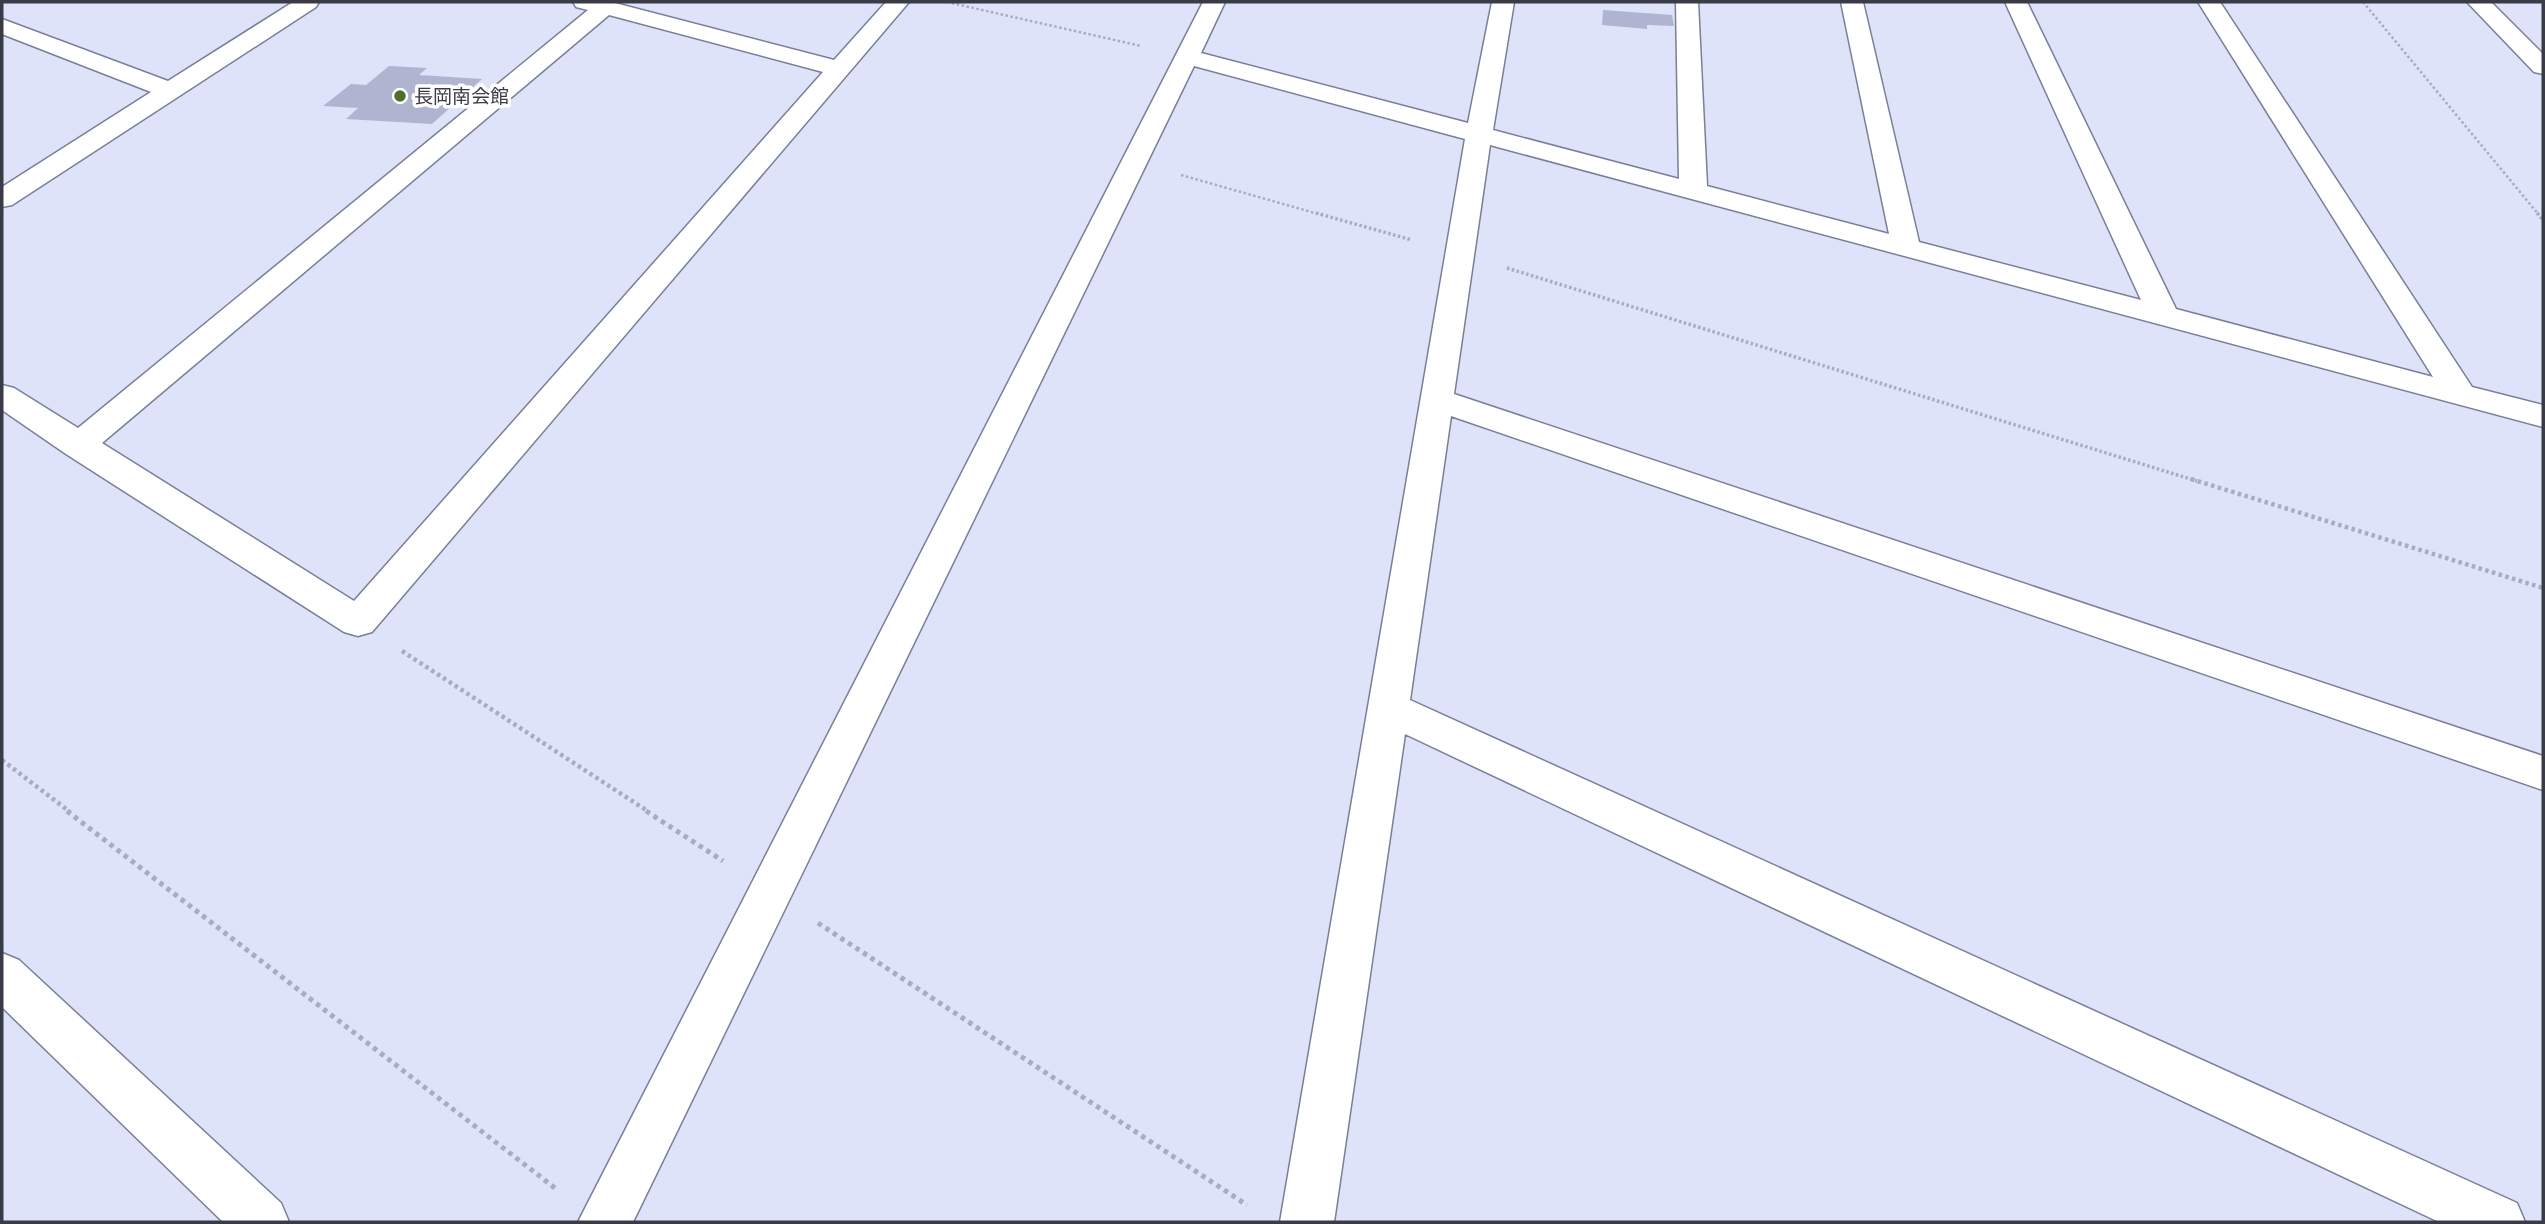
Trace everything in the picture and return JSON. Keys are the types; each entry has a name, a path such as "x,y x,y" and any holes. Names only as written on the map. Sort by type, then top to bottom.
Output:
{"street":[{"path":"2,199 308,2"},
{"path":"2,395 78,446 358,622 898,2"},
{"path":"606,1222 1214,2"},
{"path":"1307,1222 1479,134 1503,2"},
{"path":"1687,2 1693,191"},
{"path":"1852,2 1906,247"},
{"path":"2016,2 2164,317"},
{"path":"2209,2 2460,393"},
{"path":"2478,2 2543,67"},
{"path":"78,446 595,5 839,69"},
{"path":"2,26 170,91"},
{"path":"1187,57 2543,416"},
{"path":"1437,400 2543,773"},
{"path":"1388,708 2498,1222"},
{"path":"2,975 262,1222"}],"path":[{"path":"947,2 1187,57"},
{"path":"2363,2 2543,220"},
{"path":"1134,162 1460,254 2543,589"},
{"path":"358,622 1249,1207"},
{"path":"2,760 565,1197"}],"building":[{"path":"1603,10 1672,15 1674,26 1647,25 1647,29 1602,25"},
{"name":"長岡南会館","path":"389,66 427,68 419,75 482,79 432,124 346,119 358,108 323,106 351,84 366,85"}],"place":[{"name":"長岡南会館","path":"400,96"}]}
